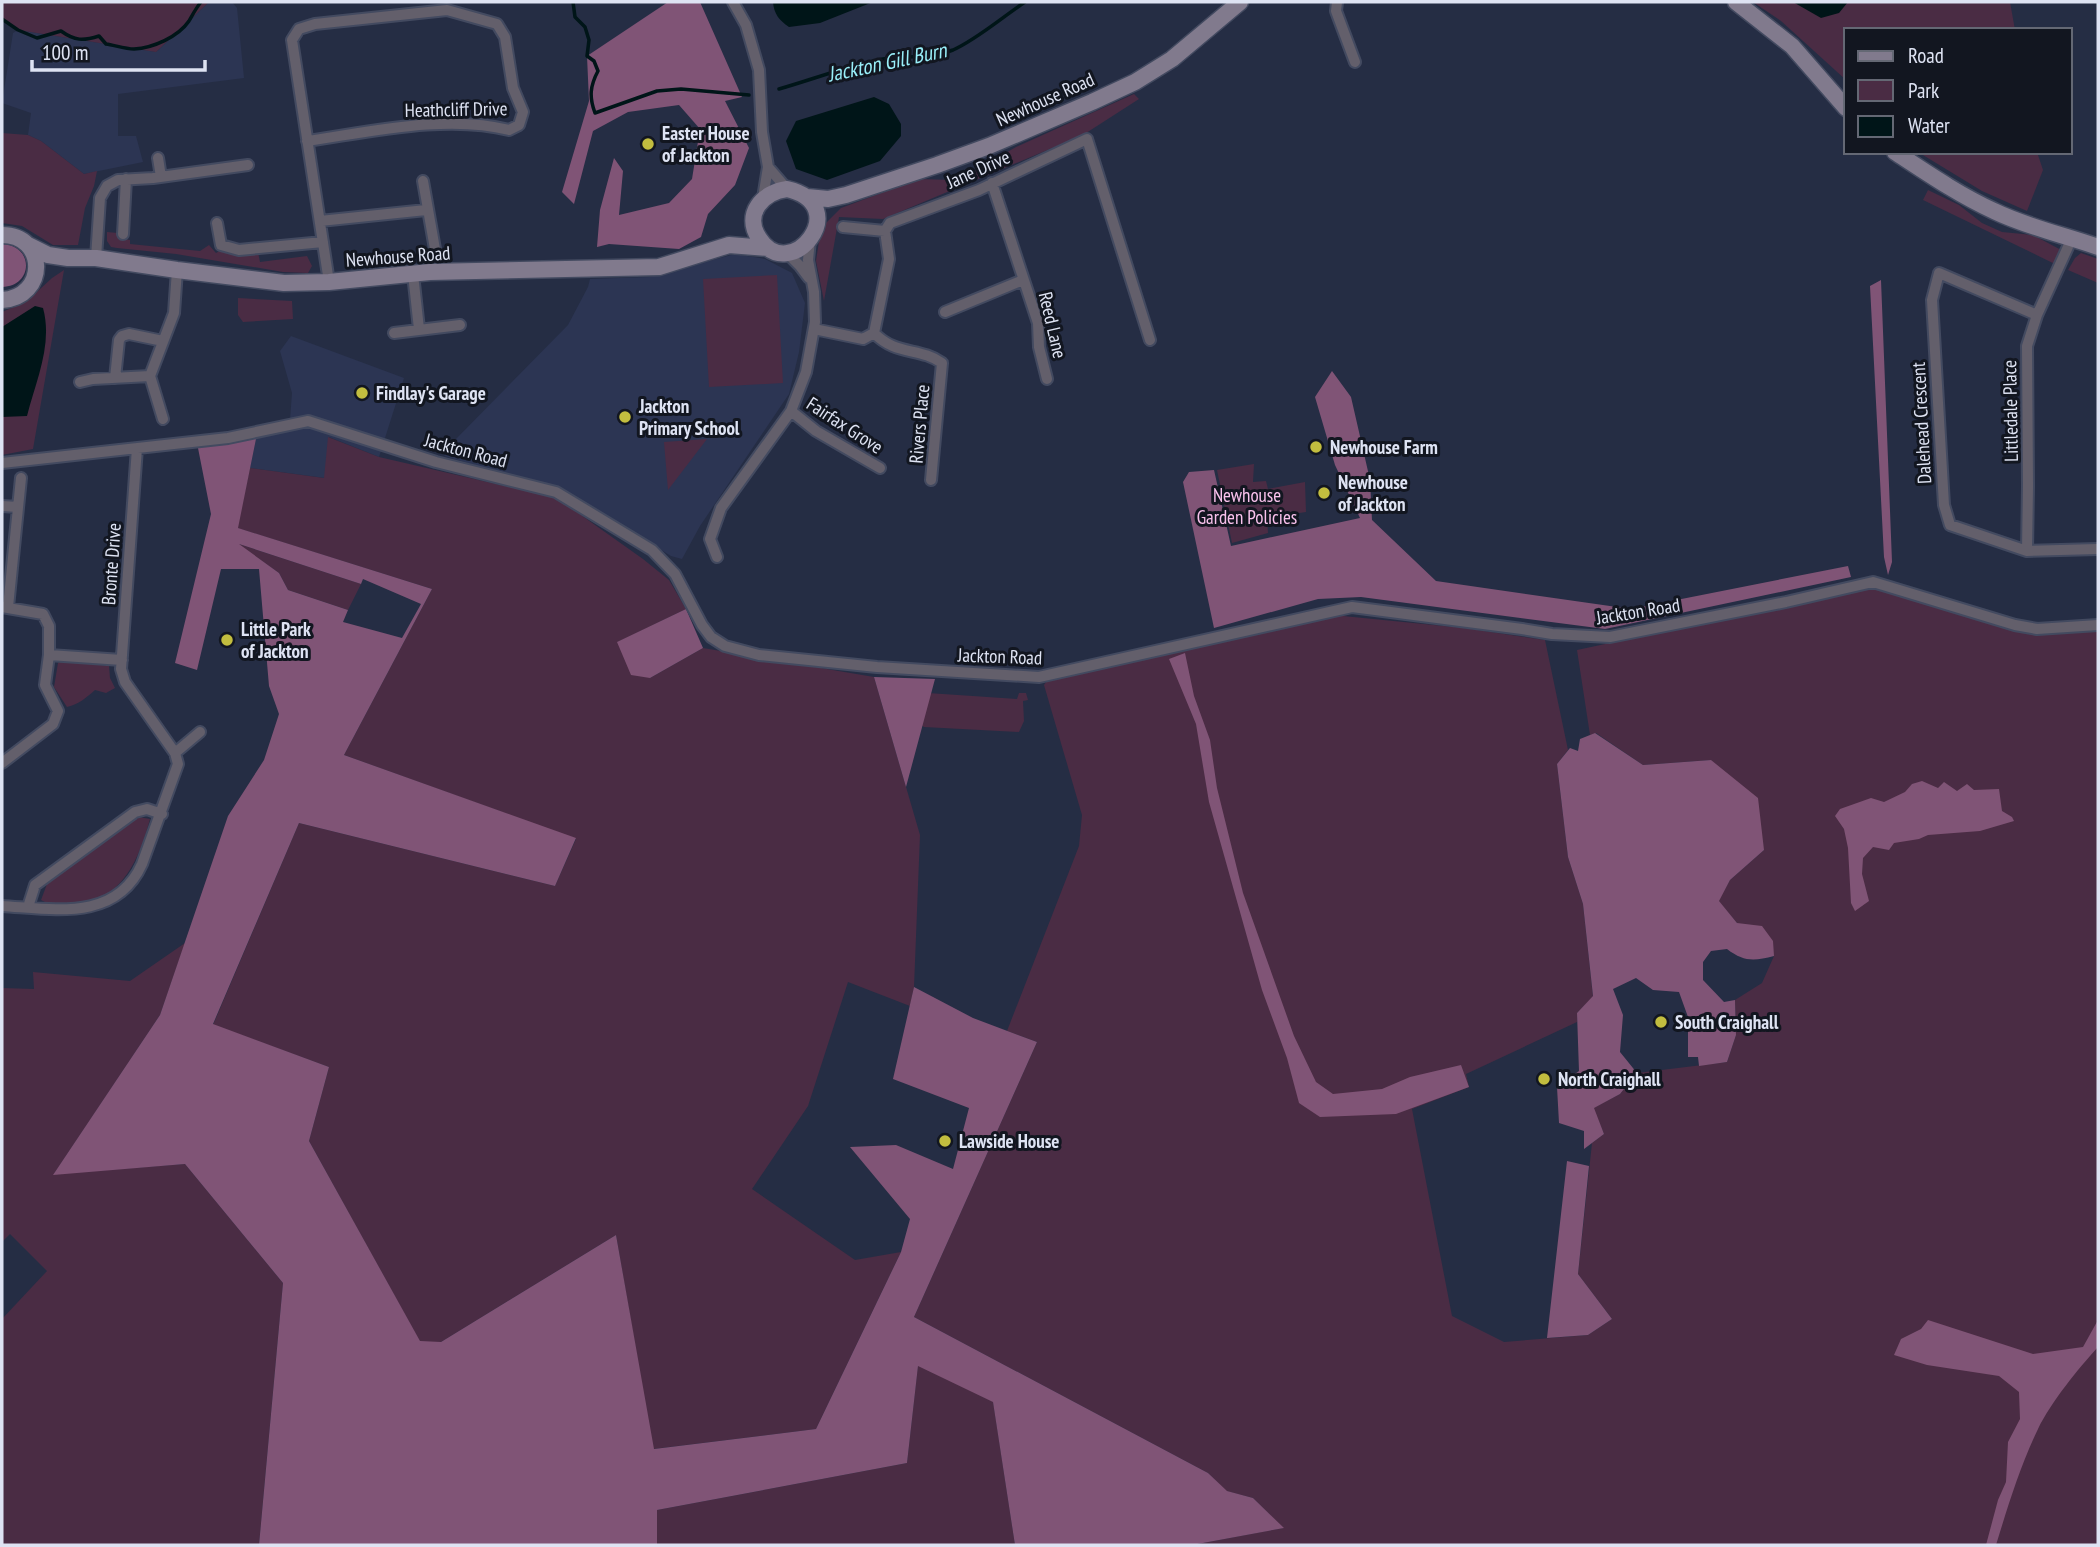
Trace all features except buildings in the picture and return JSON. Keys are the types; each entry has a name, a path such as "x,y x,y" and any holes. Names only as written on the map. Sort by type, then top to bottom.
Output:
{"street":[{"path":"733,2 746,25 759,69 762,132 768,167 763,198 755,211 755,232 768,248 786,253 799,250 814,236 817,211 807,197 788,189 777,190 763,198"},
{"name":"Newhouse Road","path":"807,197 828,199 846,195 989,146 1135,82 1172,59 1240,2"},
{"path":"1326,2 1336,6 1354,62"},
{"path":"1736,2 1761,19 1791,46 1844,106"},
{"name":"Heathcliff Drive","path":"307,141 418,125 491,125 509,130 519,125 523,113 513,88 505,37 497,24 447,10 315,24 299,29 292,40 307,141 329,282"},
{"name":"Jane Drive","path":"885,231 890,223 979,190 1087,139 1150,340"},
{"path":"1898,154 1995,212 2098,247"},
{"path":"158,158 161,177"},
{"path":"96,258 100,198 107,186 118,180 248,165"},
{"path":"768,167 788,189"},
{"path":"123,234 127,179"},
{"path":"423,181 435,249"},
{"name":"Reed Lane","path":"992,183 1038,323 1039,346 1047,379"},
{"name":"Newhouse Road","path":"817,222 846,195"},
{"path":"320,221 426,210"},
{"name":"Newhouse Road","path":"729,245 753,222"},
{"path":"217,223 222,245 239,250 323,242"},
{"path":"814,329 863,339 874,333 889,259 885,231 843,227"},
{"name":"Newhouse Road","path":"2,235 20,239 48,255 96,258 284,283 329,282 413,274 659,267 729,245 768,248"},
{"name":"Littledale Place","path":"2027,551 2027,345 2037,315 2073,238"},
{"path":"810,240 810,281"},
{"path":"28,245 34,254 35,275"},
{"path":"717,556 710,539 720,508 791,411 806,372 814,329 814,292 800,266 786,253"},
{"name":"Newhouse Road","path":"2,300 23,293 31,285 35,275 47,266 68,258"},
{"path":"163,419 150,376 174,313 177,270"},
{"name":"Dalehead Crescent","path":"2037,315 1938,273 1932,300 1944,505 1950,525 2027,551 2098,549"},
{"path":"413,274 419,329"},
{"name":"Reed Lane","path":"945,312 1023,280"},
{"path":"394,333 460,325"},
{"name":"Rivers Place","path":"874,333 884,344 931,355 942,363 931,480"},
{"path":"115,377 119,340 122,335 163,341"},
{"path":"80,383 115,377 150,376"},
{"name":"Fairfax Grove","path":"791,411 816,431 880,468"},
{"name":"Jackton Road","path":"2,463 228,438 308,421 436,462 556,492 652,550 675,574 711,637 725,646 759,655 877,667 1039,677 1352,607 1552,634 1610,637 1873,582 2015,625 2038,629 2098,625"},
{"name":"Bronte Drive","path":"137,448 121,668 125,682 175,753"},
{"path":"2,763 53,724 58,717 58,711 46,685 50,626 43,614 5,607 21,478"},
{"path":"2,506 18,507"},
{"path":"49,655 122,660"},
{"path":"2,906 82,909 102,904 122,891 138,873 162,814 178,764 175,753 200,732"},
{"path":"28,908 35,885 135,812 147,809 162,814"}],"shaded area":[{"path":"209,2 232,2 237,8 244,78 118,94 118,136 136,136 143,162 84,174 41,141 28,135 31,113 2,103 13,33 18,30 156,52"},
{"path":"668,2 700,2 742,97 725,101 749,148 735,185 708,214 701,237 679,249 609,244 597,247 600,210 614,158 623,171 619,215 669,203 692,179 700,129 679,105 628,112 593,131 574,204 562,192 589,101 587,56"},
{"path":"2,244 20,251 26,266 20,280 2,287"},
{"name":"Jackton Primary School","path":"735,254 765,259 792,273 805,303 799,352 789,394 700,526 682,559 671,556 566,492 444,456 455,440 568,325 590,279 649,277"},
{"path":"1881,280 1892,562 1888,575 1884,557 1870,286"},
{"path":"291,336 404,378 379,457 329,437 325,478 250,468 256,439 292,428 292,393 280,351"},
{"path":"1332,371 1351,397 1370,480 1372,520 1436,581 1631,609 1848,566 1851,577 1605,629 1361,597 1318,599 1214,628 1183,482 1189,472 1214,470 1231,546 1360,518 1335,465 1315,397"},
{"path":"256,439 238,528 432,589 344,755 576,838 555,886 299,823 213,1024 329,1067 309,1141 420,1341 441,1342 616,1235 654,1449 816,1429 901,1252 910,1219 850,1147 896,1145 953,1169 969,1108 893,1079 914,987 973,1018 1037,1042 914,1317 1208,1473 1227,1491 1253,1498 1284,1528 1192,1545 1015,1545 993,1402 918,1366 907,1463 657,1510 657,1545 259,1545 283,1283 185,1164 53,1175 160,1015 228,816 264,760 279,714 269,686 259,569 221,569 197,670 175,663 211,514 197,443","holes":["239,544 361,584 363,579 421,604 402,638 343,622 348,610 288,590 279,573"]},
{"path":"686,609 703,648 650,678 631,675 617,642"},
{"path":"1185,653 1194,696 1210,740 1217,788 1243,893 1294,1036 1316,1082 1333,1094 1382,1089 1410,1077 1461,1065 1469,1087 1396,1114 1320,1117 1299,1103 1287,1058 1262,990 1209,802 1196,724 1169,659"},
{"path":"874,677 935,679 906,787"},
{"path":"1595,733 1643,765 1711,760 1758,798 1764,850 1730,880 1719,901 1737,923 1762,926 1773,941 1774,956 1749,959 1727,949 1711,951 1703,962 1703,980 1724,1002 1735,1000 1736,1035 1727,1062 1699,1066 1698,1057 1688,1057 1688,1017 1679,992 1653,990 1636,978 1613,989 1623,1015 1620,1052 1637,1073 1620,1094 1594,1108 1604,1134 1584,1149 1584,1131 1559,1123 1557,1087 1579,1071 1577,1013 1593,996 1583,904 1568,857 1557,764 1570,748 1578,751 1580,739"},
{"path":"1922,781 1938,788 1944,782 1957,791 1967,784 1974,790 1999,789 2002,811 2014,821 1980,831 1928,835 1894,843 1889,850 1873,847 1863,858 1862,874 1869,901 1855,911 1851,903 1848,848 1844,829 1835,816 1840,809 1871,798 1884,802 1905,792 1912,784"},
{"path":"1567,1161 1589,1166 1578,1274 1612,1319 1588,1335 1547,1338"},
{"path":"1928,1320 2033,1354 2083,1347 2098,1320 2098,1347 2057,1397 2043,1419 2020,1472 1996,1545 1986,1545 1998,1500 2006,1482 2008,1442 2020,1419 2019,1392 1999,1376 1927,1365 1894,1355 1901,1339 1921,1329"}],"green space":[{"path":"2,2 209,2 156,52 18,30 2,19"},
{"path":"1753,2 2010,2 2015,28 1844,28 1844,78 1781,21"},
{"path":"1134,94 1139,99 1083,135 883,219 839,217 824,301 816,261 821,228 841,208 919,179 952,180 973,172 1016,147"},
{"path":"2,133 28,135 41,141 84,174 97,171 85,208 78,245 53,245 22,226 2,223"},
{"path":"1921,154 2038,154 2043,170 2027,211 1982,191"},
{"path":"1928,190 1959,205 1982,223 2002,232 2033,235 2063,251 2057,265 1923,200"},
{"path":"107,232 118,233 118,238 130,240 130,244 200,251 209,245 216,253 221,250 258,252 260,262 307,256 312,266 308,273 283,272 176,254 117,248 111,247 107,241"},
{"path":"2081,253 2098,259 2098,283 2068,270"},
{"path":"64,270 33,449 2,455 2,312 26,302"},
{"path":"777,275 783,383 709,387 703,279"},
{"path":"238,298 292,301 293,319 243,322 238,315"},
{"path":"328,437 379,457 557,498 643,559 669,580 686,609 618,642 650,678 703,648 874,677 920,835 914,987 910,1006 848,982 808,1106 752,1189 855,1260 901,1252 816,1429 653,1449 616,1235 441,1342 420,1342 309,1141 329,1067 213,1025 299,823 555,886 576,839 344,755 432,589 237,528 250,468 324,478"},
{"path":"707,439 668,490 664,442"},
{"name":"Newhouse Garden Policies","path":"1254,464 1253,482 1266,481 1268,489 1305,482 1306,512 1267,518 1268,533 1232,543 1217,470"},
{"path":"236,543 361,584 348,610 288,590 279,573"},
{"path":"1872,587 2014,631 2055,633 2098,629 2098,1545 1192,1545 1283,1528 1253,1498 1226,1491 1208,1473 914,1317 1037,1042 1007,1031 1079,846 1082,815 1044,685 1048,679 1333,615 1464,628 1545,640 1568,750 1557,764 1568,857 1583,904 1593,997 1577,1013 1577,1022 1466,1074 1469,1087 1412,1109 1452,1316 1504,1342 1588,1335 1612,1319 1578,1274 1592,1143 1604,1134 1593,1108 1620,1094 1637,1073 1727,1062 1736,1035 1735,1000 1762,983 1774,956 1737,923 1718,901 1730,880 1764,850 1711,760 1643,765 1596,733 1590,735 1577,650"},
{"path":"62,661 109,666 110,678 115,688 106,693 95,690 67,707 54,687 58,663"},
{"path":"928,693 1017,699 1019,693 1026,693 1028,700 1023,701 1024,721 1019,732 924,727 918,723"},
{"path":"139,817 150,819 142,844 131,868 115,888 86,903 47,903 41,900 47,884"},
{"path":"185,943 160,1015 54,1174 185,1164 283,1283 259,1545 2,1545 2,1319 47,1271 10,1234 2,1242 2,988 34,989 33,972 130,981"},
{"path":"918,1365 993,1401 1015,1545 657,1545 657,1510 907,1463"}],"water":[{"path":"773,2 873,2 820,23 789,27 778,16"},
{"path":"1793,2 1848,2 1839,13 1821,18"},
{"path":"874,97 889,104 901,124 901,136 880,161 827,180 796,169 786,141 796,121"},
{"path":"35,306 43,308 46,322 45,349 27,416 2,417 2,327"}],"waterway":[{"name":"Jackton Gill Burn","path":"2,19 37,38 61,31 79,39 99,36 106,44 134,49 157,44 172,37 189,21 201,2"},
{"name":"Jackton Gill Burn","path":"573,2 575,17 585,27 589,40 587,56 594,61 598,71 591,92 595,113 657,91 681,89 749,95"},
{"name":"Jackton Gill Burn","path":"779,89 883,59 953,50 1025,2"}],"place":[{"name":"Easter House of Jackton","path":"648,144"},
{"name":"Findlay's Garage","path":"362,393"},
{"name":"Jackton Primary School","path":"625,417"},
{"name":"Newhouse Farm","path":"1316,447"},
{"name":"Newhouse of Jackton","path":"1324,493"},
{"name":"Little Park of Jackton","path":"227,640"},
{"name":"South Craighall","path":"1661,1022"},
{"name":"North Craighall","path":"1544,1079"},
{"name":"Lawside House","path":"945,1141"}]}
